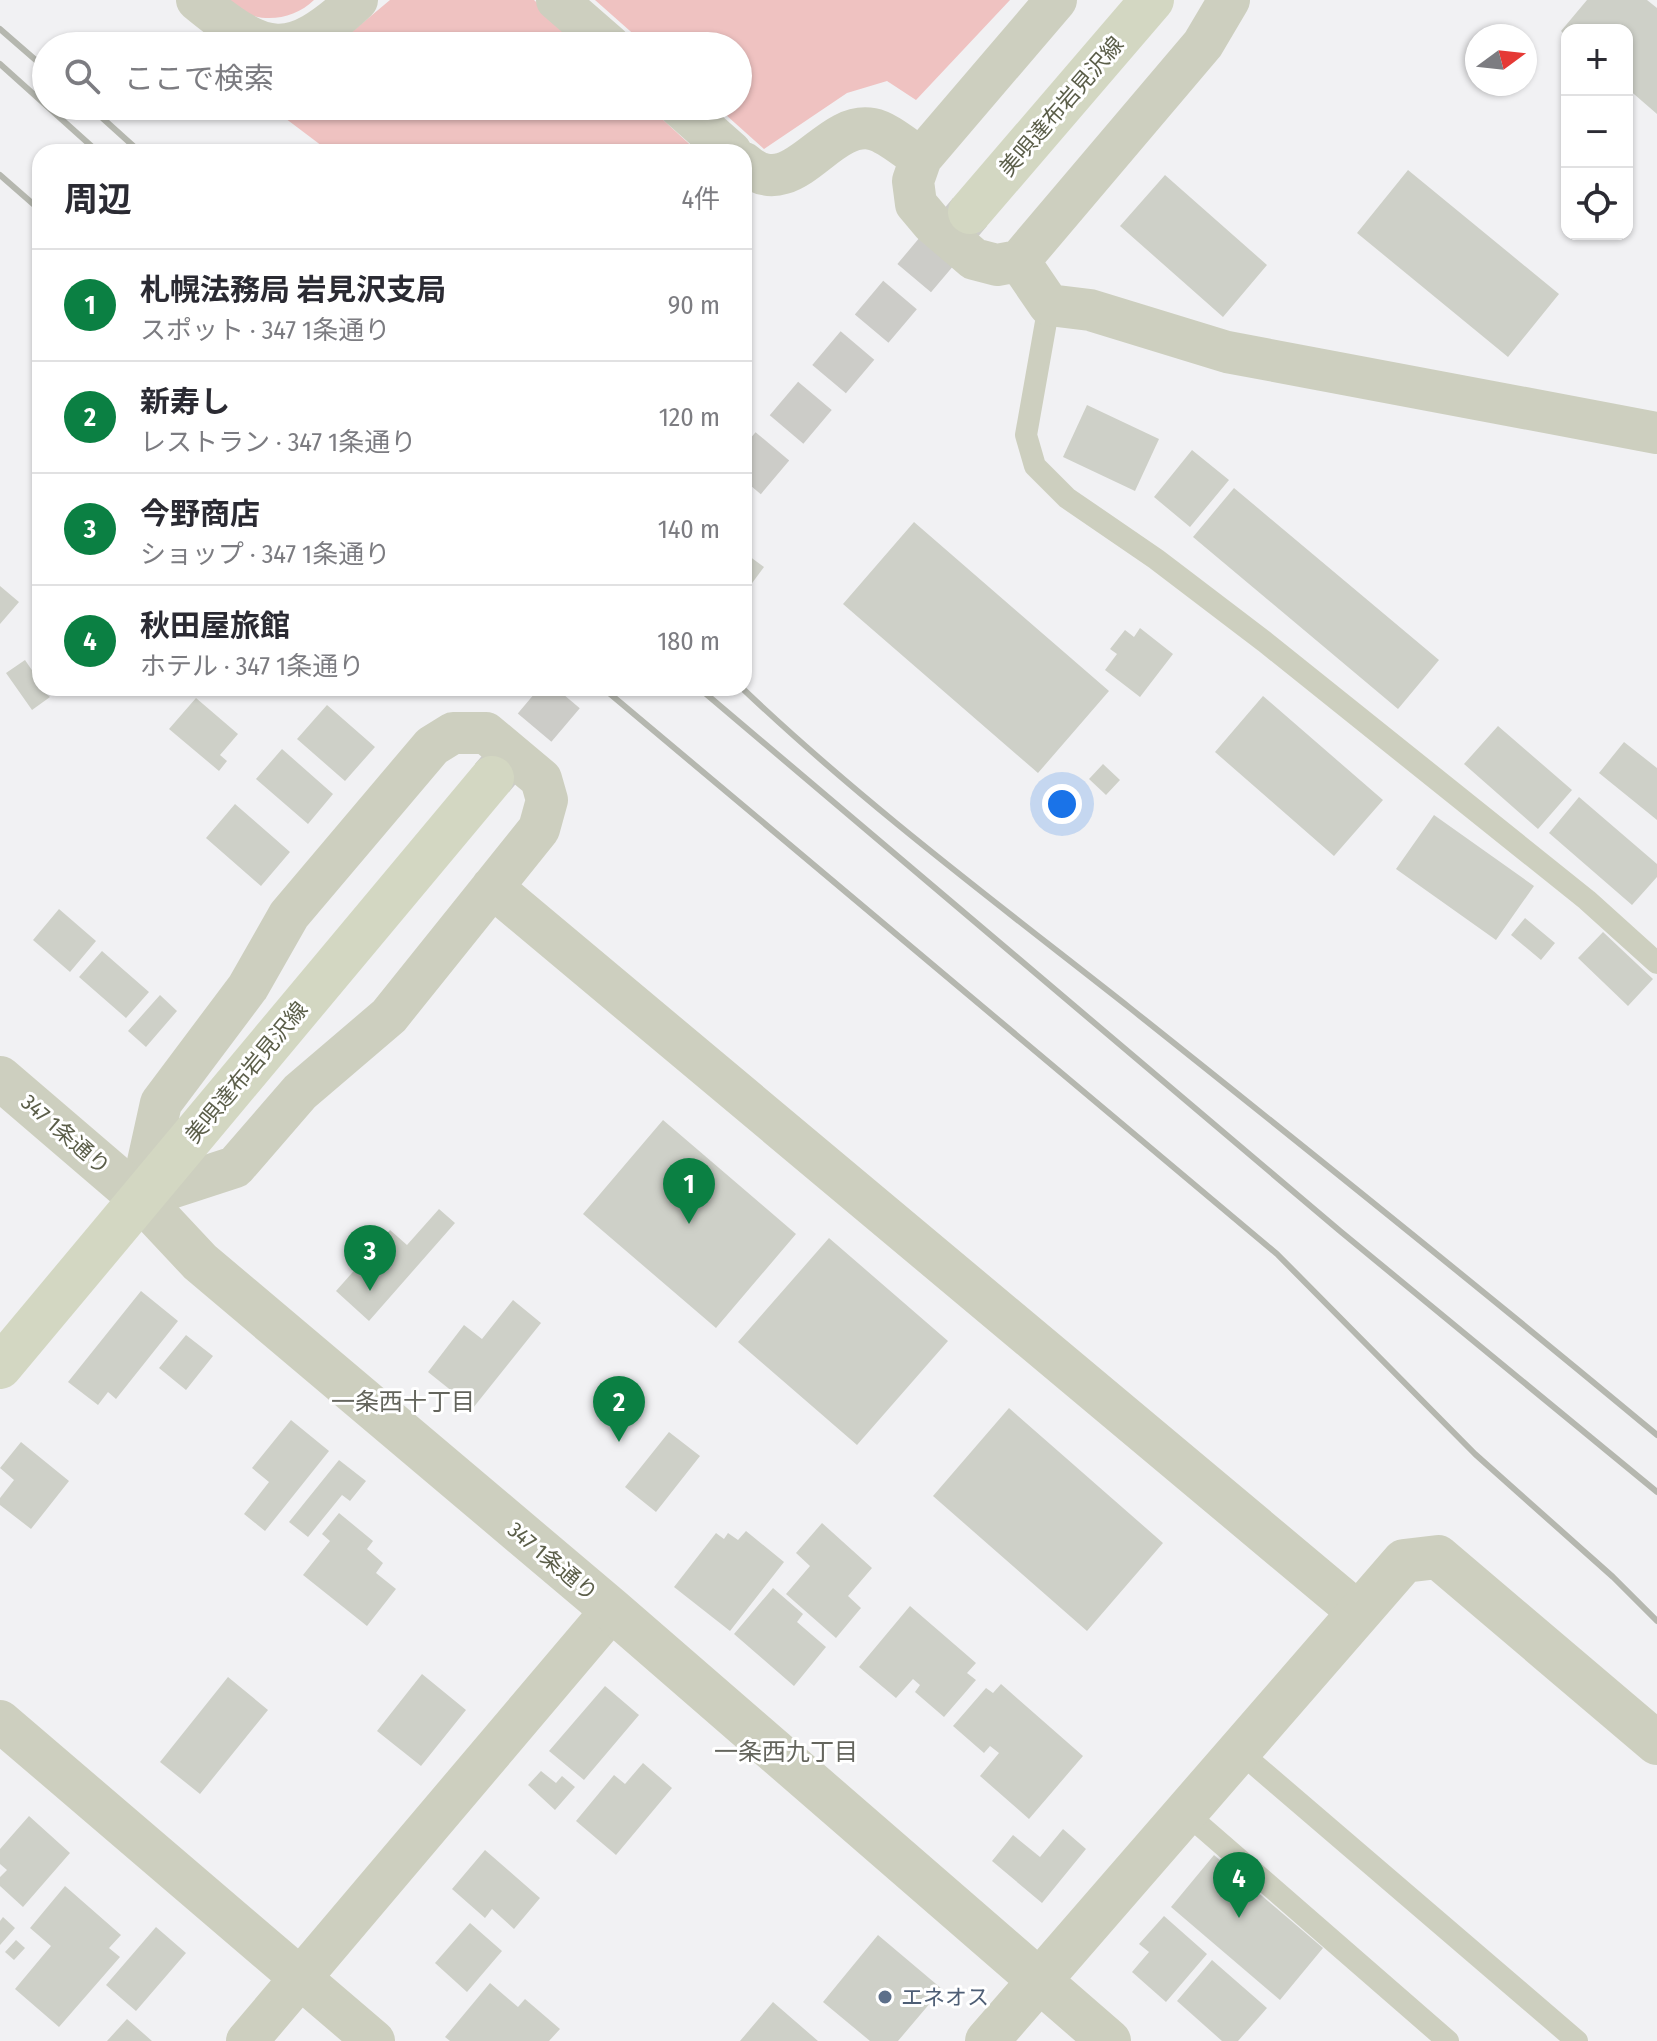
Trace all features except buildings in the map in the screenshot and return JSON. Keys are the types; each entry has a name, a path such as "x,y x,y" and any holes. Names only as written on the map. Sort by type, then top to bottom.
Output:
{"main road":[{"name":"美唄達布岩見沢線","path":"970,212 1152,0"},
{"name":"美唄達布岩見沢線","path":"0,1367 492,778"}],"street":[{"path":"197,0 239,32"},
{"path":"316,32 357,0"},
{"path":"557,0 594,32"},
{"path":"1056,0 921,158 913,181 916,204 932,223 974,259 997,265 1019,261 1203,44 1229,0"},
{"path":"695,120 722,144"},
{"path":"752,166 771,174 794,171 844,132 873,129 921,158"},
{"path":"1019,261 1049,305 1090,310 1227,352 1657,433"},
{"path":"453,733 486,733 541,779 547,800 539,829 389,1016 300,1092 235,1167 140,1198 161,1103 248,987 289,915 432,746 453,733"},
{"path":"492,887 1358,1612"},
{"name":"347 1条通り","path":"0,1078 140,1198 200,1262 612,1610 1109,2041"},
{"path":"987,2041 1404,1561 1438,1557 1657,1743"},
{"path":"247,2041 612,1610"},
{"path":"0,1721 374,2041"}],"lane":[{"path":"1049,305 1026,435 1035,466 1067,498 1156,559 1265,642 1587,900 1657,963"},
{"path":"1240,1752 1577,2041"},
{"path":"1187,1814 1448,2041"}],"shaded area":[{"path":"224,0 314,0 293,14 269,18 246,14"},
{"path":"390,0 534,0 569,32 352,32"},
{"path":"595,0 1010,0 916,100 887,81 847,93 764,149 732,120 752,120 752,32 631,32"},
{"path":"288,120 663,120 689,144 319,144"}],"tunnel":[{"path":"752,471 970,212"},
{"path":"492,778 561,696"}],"railway":[{"path":"0,29 32,57"},
{"path":"0,64 32,93"},
{"path":"62,120 89,144"},
{"path":"105,120 131,144"},
{"path":"0,175 32,203"},
{"path":"613,696 1277,1254 1475,1454 1613,1577 1657,1621"},
{"path":"708,696 1340,1231 1657,1492"},
{"path":"751,696 884,813 1329,1167 1657,1435"}],"place":[{"name":"札幌法務局 岩見沢支局","path":"689,1224"},
{"name":"今野商店","path":"370,1291"},
{"name":"新寿し","path":"619,1442"},
{"name":"秋田屋旅館","path":"1239,1918"},
{"name":"エネオス","path":"885,1997"}],"district":[{"name":"一条西十丁目","path":"403,1402"},
{"name":"一条西九丁目","path":"786,1752"}]}
